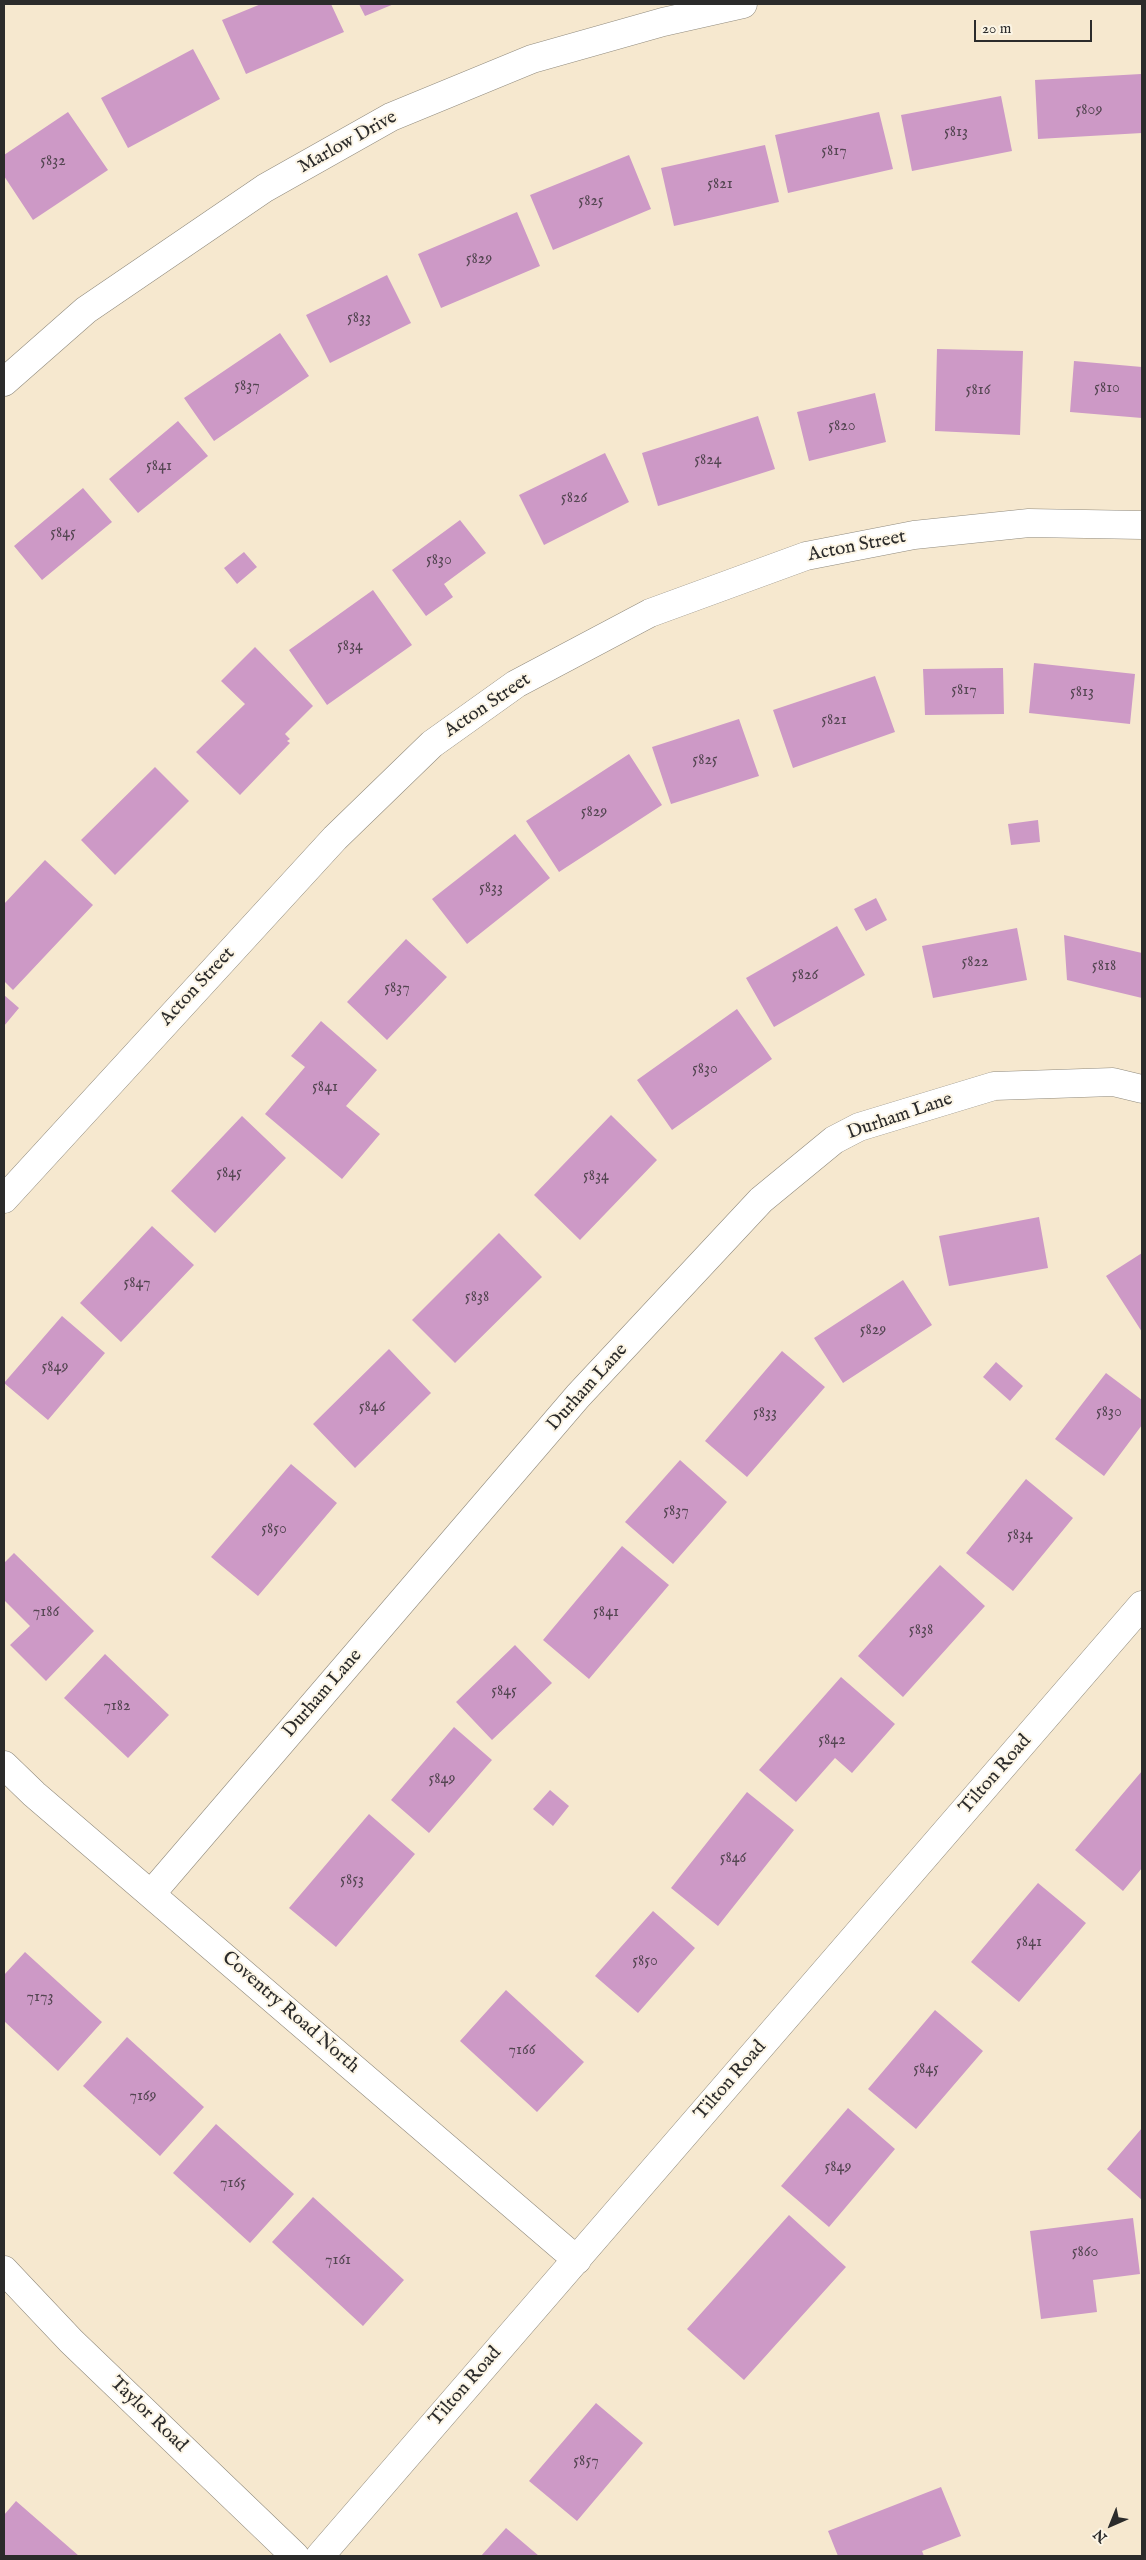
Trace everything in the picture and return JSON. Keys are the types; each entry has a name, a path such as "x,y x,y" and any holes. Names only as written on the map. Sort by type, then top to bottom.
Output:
{"street":[{"name":"Marlow Drive","path":"4,382 94,304 264,188 391,118 532,59 663,22 742,4"},
{"name":"Acton Street","path":"4,1199 335,838 432,744 516,684 650,613 806,556 914,535 1029,523 1142,525"},
{"name":"Durham Lane","path":"151,1894 578,1396 761,1200 834,1140 859,1127 994,1086 1113,1082 1142,1089"},
{"name":"Tilton Road","path":"320,2556 1142,1605"},
{"name":"Coventry Road North","path":"4,1765 34,1794 577,2260"},
{"name":"Taylor Road","path":"4,2270 71,2341 296,2556"}],"building":[{"path":"261,4 331,4 344,32 246,74 222,20"},
{"path":"359,4 394,4 365,16"},
{"path":"193,49 220,99 128,148 101,98"},
{"path":"1141,74 1142,133 1038,139 1035,80"},
{"path":"1001,96 1012,151 912,171 901,115"},
{"path":"68,112 108,170 33,220 4,176 4,155"},
{"path":"879,112 893,169 788,193 775,135"},
{"path":"765,145 779,202 674,226 661,168"},
{"path":"629,155 651,209 553,250 530,195"},
{"path":"517,212 540,266 441,308 418,254"},
{"path":"387,275 411,323 330,363 306,315"},
{"path":"280,333 309,376 214,441 184,398"},
{"path":"937,349 1023,351 1020,435 935,431"},
{"path":"1074,361 1142,367 1142,418 1070,412"},
{"path":"875,393 886,442 809,461 797,412"},
{"path":"758,416 775,469 658,506 642,453"},
{"path":"178,421 208,456 138,513 109,479"},
{"path":"605,453 629,502 544,545 519,495"},
{"path":"83,488 112,522 42,580 14,546"},
{"path":"460,520 486,553 444,584 453,597 426,616 392,570"},
{"path":"244,552 257,567 237,584 224,568"},
{"path":"373,590 412,645 327,705 289,650"},
{"path":"255,647 313,706 285,734 290,739 287,741 290,743 240,795 196,752 245,704 221,681"},
{"path":"1034,663 1135,674 1130,724 1029,713"},
{"path":"1003,668 1004,714 925,715 923,669"},
{"path":"875,676 895,732 793,768 773,710"},
{"path":"739,719 759,776 671,804 652,747"},
{"path":"629,754 662,805 559,872 526,821"},
{"path":"155,767 189,801 115,875 81,840"},
{"path":"1038,820 1040,842 1011,845 1008,824"},
{"path":"515,834 550,878 467,944 432,899"},
{"path":"45,860 93,905 13,990 4,981 4,904"},
{"path":"876,898 887,920 866,931 854,909"},
{"path":"837,926 865,975 774,1027 746,978"},
{"path":"1017,928 1027,980 933,998 922,946"},
{"path":"1064,935 1142,953 1142,998 1067,980"},
{"path":"406,939 447,977 387,1040 347,1002"},
{"path":"4,995 19,1008 4,1026"},
{"path":"737,1009 772,1059 672,1130 637,1080"},
{"path":"321,1021 377,1070 346,1106 380,1134 342,1179 265,1114 305,1067 291,1056"},
{"path":"611,1115 657,1160 580,1240 534,1195"},
{"path":"242,1116 286,1158 215,1233 171,1191"},
{"path":"1039,1217 1048,1268 949,1286 939,1236"},
{"path":"152,1226 194,1265 121,1342 80,1303"},
{"path":"499,1233 542,1277 455,1363 412,1320"},
{"path":"1142,1253 1142,1332 1106,1276"},
{"path":"903,1280 932,1325 843,1383 814,1338"},
{"path":"62,1316 105,1353 48,1420 4,1383"},
{"path":"389,1349 431,1393 355,1468 313,1424"},
{"path":"782,1351 825,1387 747,1477 705,1441"},
{"path":"996,1362 1023,1386 1010,1401 983,1377"},
{"path":"1106,1373 1142,1400 1142,1425 1104,1476 1055,1439"},
{"path":"680,1460 727,1502 673,1564 625,1522"},
{"path":"291,1464 337,1503 258,1596 211,1557"},
{"path":"1026,1479 1073,1518 1013,1591 966,1553"},
{"path":"622,1546 669,1585 589,1679 543,1640"},
{"path":"14,1553 94,1631 46,1681 10,1645 30,1626 4,1600 4,1563"},
{"path":"940,1565 985,1606 903,1697 858,1656"},
{"path":"515,1645 552,1683 492,1740 456,1702"},
{"path":"105,1654 169,1715 128,1758 64,1698"},
{"path":"841,1677 895,1724 852,1773 835,1758 796,1802 759,1770"},
{"path":"454,1727 492,1760 429,1833 391,1800"},
{"path":"1142,1771 1142,1868 1123,1891 1075,1850"},
{"path":"550,1790 569,1806 553,1826 533,1809"},
{"path":"747,1792 794,1830 718,1926 671,1888"},
{"path":"369,1814 415,1854 336,1947 289,1908"},
{"path":"1038,1883 1086,1923 1019,2002 971,1962"},
{"path":"653,1911 695,1948 638,2013 595,1976"},
{"path":"25,1952 102,2022 58,2071 4,2021 4,1975"},
{"path":"506,1990 584,2062 537,2112 460,2041"},
{"path":"935,2010 983,2051 916,2129 868,2089"},
{"path":"127,2037 204,2107 160,2156 83,2086"},
{"path":"848,2108 895,2149 829,2227 781,2186"},
{"path":"216,2124 294,2194 250,2243 173,2173"},
{"path":"1142,2128 1142,2200 1107,2169"},
{"path":"313,2197 404,2280 363,2326 272,2242"},
{"path":"789,2215 846,2267 744,2380 687,2329"},
{"path":"1133,2218 1140,2274 1093,2280 1097,2312 1041,2319 1030,2231"},
{"path":"596,2403 643,2443 577,2521 529,2481"},
{"path":"941,2487 961,2536 922,2551 924,2556 838,2556 828,2531"},
{"path":"16,2501 79,2556 4,2556 4,2515"},
{"path":"506,2528 539,2556 481,2556"}]}
